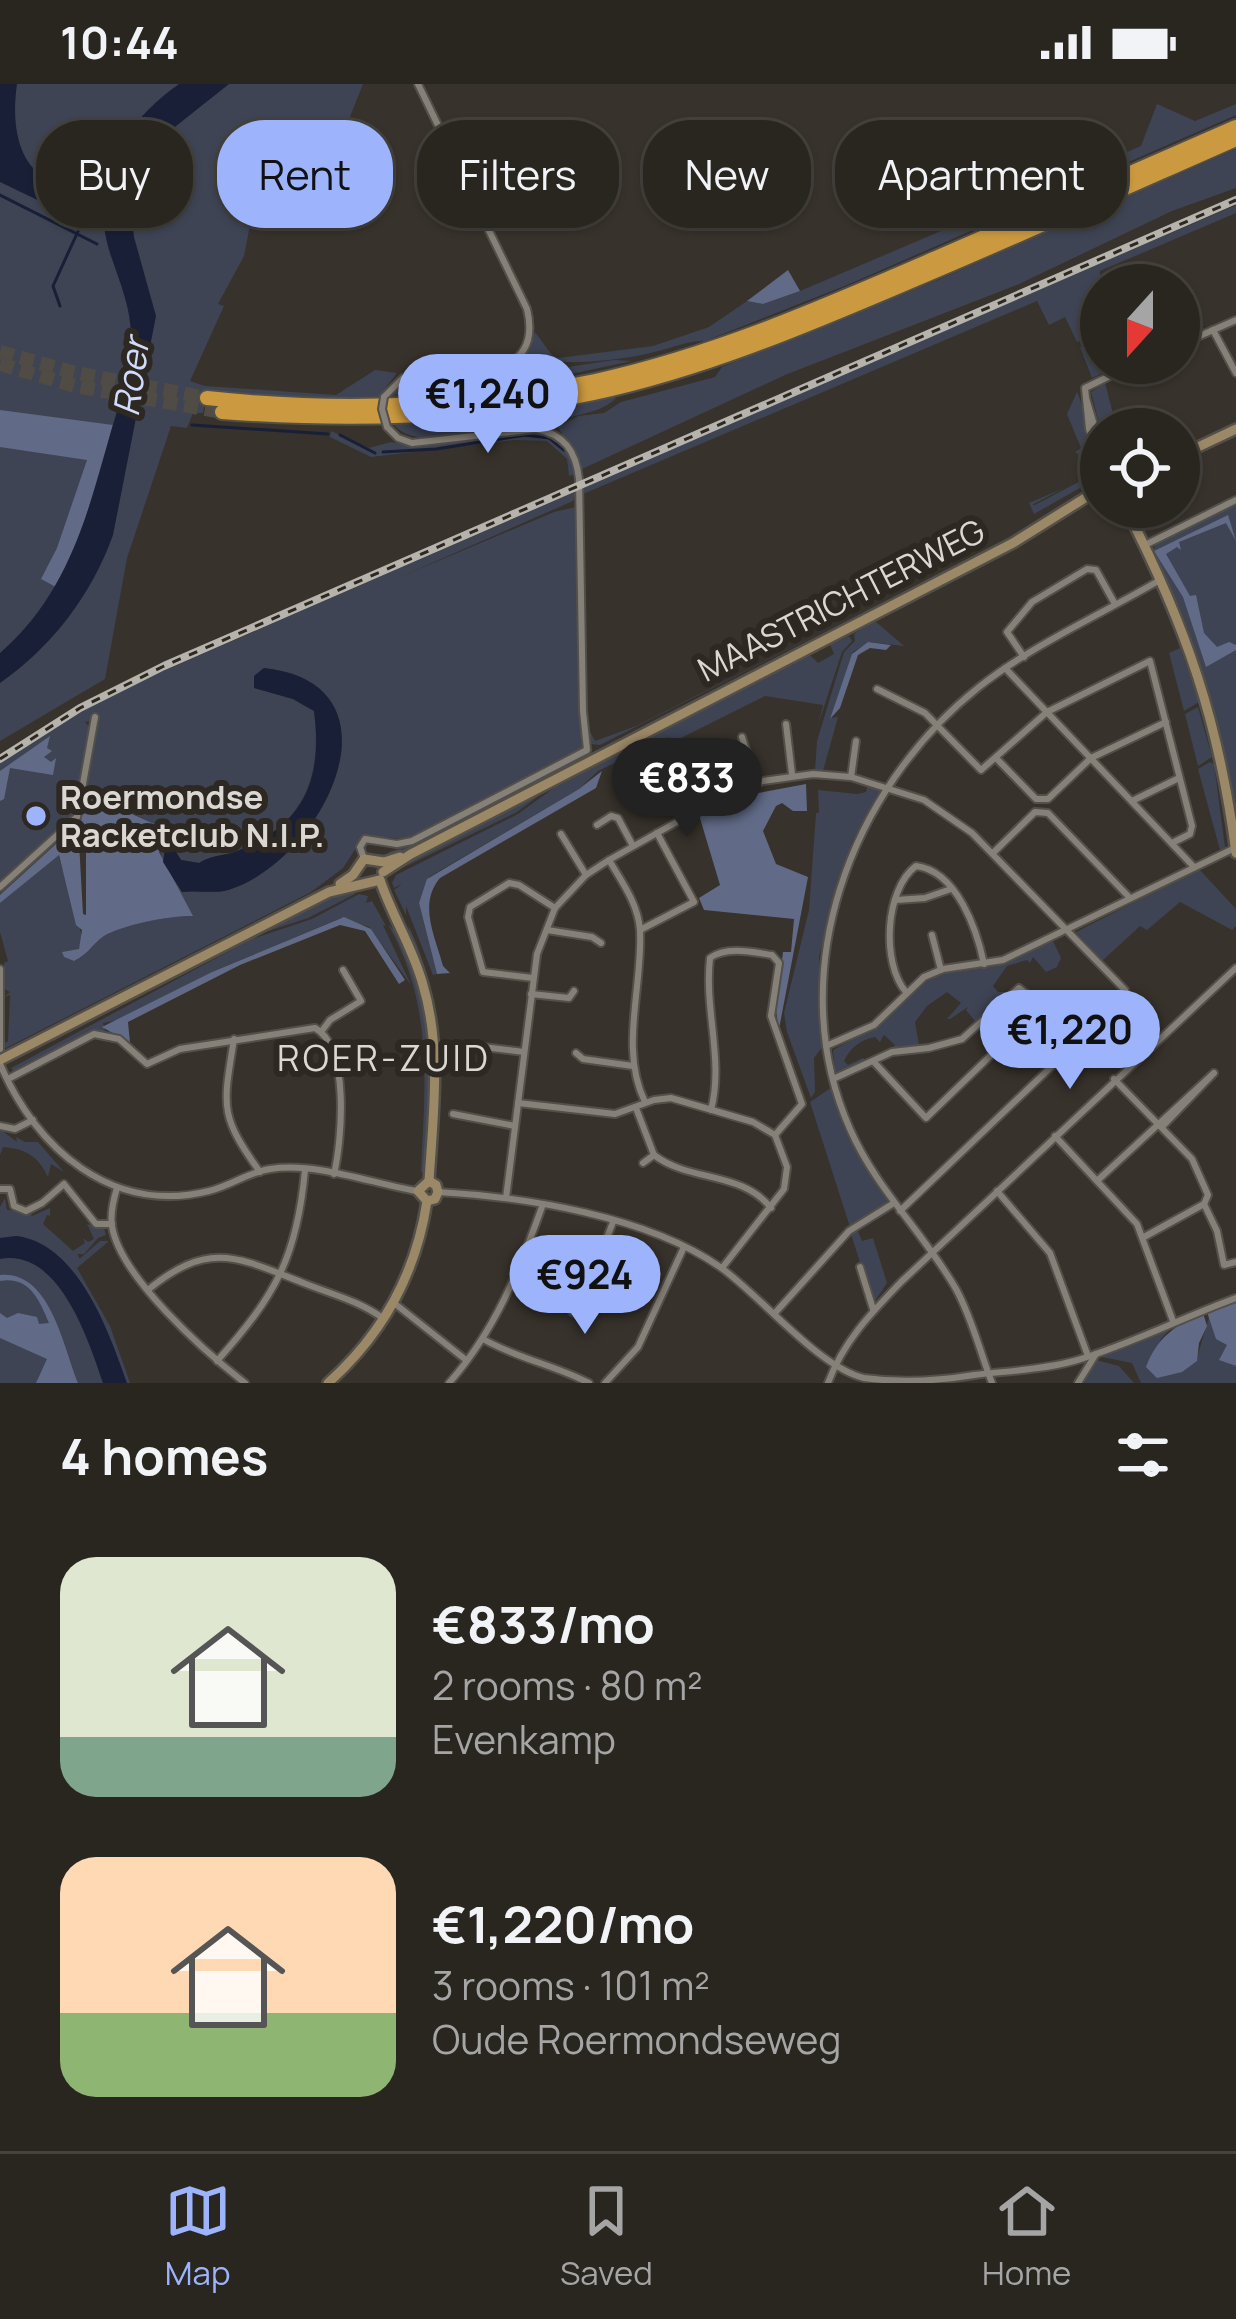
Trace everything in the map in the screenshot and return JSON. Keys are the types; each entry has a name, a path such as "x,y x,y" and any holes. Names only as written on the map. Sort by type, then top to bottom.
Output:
{"highway":[{"path":"207,398 303,406 413,405 554,389 651,367 834,302 1236,127"},
{"path":"222,412 339,419 429,416 545,402 653,379 782,336 1236,139"}],"main road":[{"path":"1200,446 1236,429"},
{"name":"MAASTRICHTERWEG","path":"0,1062 1013,543 1080,501"},
{"path":"1136,528 1206,694 1220,744 1236,851"},
{"path":"364,859 419,970 431,1021 435,1069 429,1181"},
{"path":"429,1181 439,1192 427,1201 418,1191 429,1181"},
{"path":"328,1383 367,1344 394,1303 414,1260 427,1201"}],"street":[{"path":"364,859 360,847 365,839 412,841 587,750 579,476 570,448 555,434 536,429 412,443 387,427 384,397 403,378 477,374 510,364 520,355 531,326 418,84"},
{"path":"1200,336 1236,320"},
{"path":"1213,330 1236,373"},
{"path":"1087,408 1088,386 1092,384"},
{"path":"1086,398 1089,408"},
{"path":"1145,545 1236,500"},
{"path":"1024,657 1007,632 1032,602 1087,568 1096,570 1115,604"},
{"path":"992,1383 962,1301 849,1128 826,1046 821,995 830,923 860,838 888,787 938,726 1005,668 1161,579"},
{"path":"877,689 917,707 978,769 987,769 1047,712 1150,661 1192,826 1190,834 1172,844"},
{"path":"1005,668 1193,866"},
{"path":"0,887 77,817 95,717"},
{"path":"997,759 1036,799 1048,799 1091,758 1166,722"},
{"path":"786,724 792,776"},
{"path":"742,737 755,784"},
{"path":"850,777 856,741"},
{"path":"706,763 722,796"},
{"path":"506,1198 533,978 555,908 586,875 609,860 722,796 755,784 792,776 850,777 888,787 949,814 1125,990 1123,998 897,1207 849,1231 775,1313"},
{"path":"1132,801 1179,778"},
{"path":"644,797 659,784 681,819"},
{"path":"993,853 1035,812 1048,813 1129,897"},
{"path":"597,825 611,816 618,818 633,846"},
{"path":"640,930 694,902 658,833"},
{"path":"561,834 586,875"},
{"path":"826,1046 874,1025 906,992 940,970 1003,960 1193,866 1236,851"},
{"path":"609,860 633,902 640,930 633,1066 645,1102"},
{"path":"906,992 899,984 891,951 895,900 904,878 916,866 925,867 951,889 975,926 984,964"},
{"path":"533,978 483,972 468,917 470,907 509,883 555,908"},
{"path":"895,900 926,898 951,889"},
{"path":"546,929 601,943"},
{"path":"932,935 940,970"},
{"path":"711,1110 717,1072 707,1009 710,958 738,951 772,955 779,963 771,1016 802,1104 775,1135"},
{"path":"828,1383 834,1365 874,1311 931,1252 1236,968"},
{"path":"0,969 0,1049"},
{"path":"322,1031 330,1020 361,1001 343,970"},
{"path":"833,1079 892,1052 962,1039 1019,988 1042,1006 926,1118 873,1061"},
{"path":"531,994 569,998 574,991"},
{"path":"8,1079 94,1034 119,1039 147,1064 180,1048 306,1028 322,1031 332,1046 340,1096 342,1129 334,1174"},
{"path":"234,1039 226,1116 260,1172"},
{"path":"475,1046 524,1052"},
{"path":"576,1053 633,1066"},
{"path":"0,1062 54,1149 117,1189 164,1195 206,1192 260,1172 305,1170 418,1191"},
{"path":"1098,1180 1214,1073 1160,1125"},
{"path":"1114,1079 1192,1159 1208,1195 1204,1204 1144,1237"},
{"path":"518,1102 615,1114 671,1098 753,1122 775,1135 788,1167 784,1189 722,1268"},
{"path":"636,1108 654,1155 672,1167 750,1189 770,1208"},
{"path":"453,1114 515,1126"},
{"path":"0,1126 15,1129 33,1120"},
{"path":"1055,1136 1144,1237 1173,1322"},
{"path":"644,1162 654,1155"},
{"path":"217,1360 261,1310 282,1274 302,1206 305,1170"},
{"path":"0,1189 10,1189 14,1206 26,1210 64,1184 96,1224 112,1224"},
{"path":"117,1189 112,1224 119,1245 149,1289 245,1383"},
{"path":"997,1191 1050,1253 1092,1355 1078,1383"},
{"path":"439,1192 543,1204 684,1247 722,1268 834,1365 865,1378 935,1381 1035,1369 1092,1355 1236,1298"},
{"path":"448,1383 482,1339 516,1278 543,1204"},
{"path":"1204,1204 1217,1231 1224,1265 1236,1262"},
{"path":"585,1286 613,1222"},
{"path":"605,1383 638,1347 684,1247"},
{"path":"149,1289 172,1270 202,1257 238,1257 345,1296 384,1319"},
{"path":"860,1267 874,1311"},
{"path":"394,1303 467,1361"},
{"path":"482,1339 511,1355 554,1365 589,1383"}],"shaded area":[{"path":"0,84 363,84 349,120 217,120 217,228 249,228 244,256 218,304 224,306 190,381 336,395 375,370 397,373 378,398 207,389 203,413 193,413 187,428 171,426 127,558 105,679 0,741"},
{"path":"1157,104 1195,121 1236,104 1236,115 1127,163 1127,152 1141,146"},
{"path":"1236,149 1236,188 1172,211 1019,284 785,375 582,469 558,427 578,416 604,413 621,402 715,377 722,367 1056,228 1127,228 1127,197"},
{"path":"1236,205 1236,213 1116,264 1099,264"},
{"path":"948,228 977,228 705,341 591,362 554,361 527,354 535,332 558,358 653,346 709,327 747,301 763,304"},
{"path":"788,270 800,291 763,304 747,301"},
{"path":"1080,272 1080,341 1065,317 1049,325 1037,301 583,494 583,487"},
{"path":"521,361 555,369 632,361 505,388 391,396 419,379 489,374"},
{"path":"1105,384 1112,408 1095,408 1091,392"},
{"path":"1077,392 1083,408 1080,446 1067,414"},
{"path":"616,398 609,404 550,428 425,438 394,425 543,412"},
{"path":"0,410 113,425 78,545 56,587 41,579 57,548 87,460 0,447"},
{"path":"331,431 369,448 391,442 417,447 540,433 567,451 575,474 569,476 567,459 547,441 515,440 371,457 330,437"},
{"path":"1080,481 1080,488 1034,514 1029,503 1064,488 1035,505"},
{"path":"577,491 573,501 400,577 576,507 583,751 411,839 364,836 343,868 311,892 6,1048 3,1045 8,1041 10,995 4,997 10,992 4,989 4,963 8,961 0,932 0,903 58,854 83,940 78,950 63,952 74,961 112,932 192,916 167,870 182,891 228,890 263,873 294,845 320,811 336,774 342,738 333,705 308,681 264,668 254,676 255,688 314,711 311,777 295,811 281,825 237,851 199,863 181,860 172,847 165,850 163,862 159,847 173,828 94,796 90,789 82,819 86,853 81,821 81,853 77,825 0,895 79,817 96,719 85,722 91,729 78,811 0,884 0,762 78,713 145,679"},
{"path":"1236,505 1236,816 1207,685 1153,550 1157,542 1187,528 1200,528 1200,522"},
{"path":"1228,515 1236,541 1226,523 1179,542 1181,550 1177,547 1166,554 1190,596 1196,595 1204,633 1217,647 1229,642 1236,645 1236,650 1206,667 1183,597 1154,551"},
{"path":"927,579 600,745 591,744 586,719 585,624 588,728 595,741 636,726"},
{"path":"885,613 875,621 904,646 869,642 853,652 831,718 838,717 823,771 815,771 817,741 844,652 855,641 854,634 866,626 852,631"},
{"path":"844,623 389,859 389,852 416,843"},
{"path":"849,636 852,641 842,652 818,725 823,705 765,696 673,742 669,737 598,771 579,789 429,877 419,903 437,974 433,975 406,906 406,915 394,890 402,884 394,888 396,875 810,655 818,663 834,654 830,645"},
{"path":"868,642 891,645 858,655 840,708 830,719 852,654"},
{"path":"1180,648 1199,702 1184,711 1169,653"},
{"path":"1198,707 1212,757 1198,766 1185,714"},
{"path":"50,736 47,748 52,751 44,757 51,762 56,758 53,775 10,768 0,801 0,771"},
{"path":"640,739 548,789 517,812 394,872 393,869"},
{"path":"1210,762 1225,847 1220,850 1198,769"},
{"path":"602,771 596,788 440,878 430,898 430,921 443,966 450,973 437,974 419,903 427,879"},
{"path":"815,780 883,789 852,842 819,956 823,1046 814,1058 811,1098 784,1013 809,910 818,790 857,794 867,787"},
{"path":"806,784 807,811 793,811 782,803 763,831 776,864 808,877 779,1029 776,1011 783,952 791,952 794,919 704,910 699,898 720,885 699,815 737,797"},
{"path":"89,789 95,791 94,797 174,829 159,852 193,916 147,921 112,932 74,961 62,952 79,949 82,930 76,925 59,855 0,903 0,895 78,824 86,915 86,826 81,820"},
{"path":"1199,869 1236,909 1232,930 1180,902 1147,930 1140,926 1102,961 1076,932"},
{"path":"352,886 355,894 308,918 250,937"},
{"path":"359,894 368,896 366,903 372,901 411,985 369,927 341,918 212,972 119,1020 103,1023 105,1031 89,1032 14,1072 11,1068 252,939 312,919"},
{"path":"344,917 371,929 405,980 399,984 365,931 340,925 240,965 128,1022 130,1043 102,1027 212,972"},
{"path":"388,924 406,947 427,1007 431,1076 424,1172 420,1015 403,955"},
{"path":"408,924 430,987 440,1047 435,1175 437,1068"},
{"path":"1053,941 1061,958 1057,967 1046,972 1033,957 1030,963 1007,966 993,986 998,992 1009,992 978,1025 968,1007 947,1019 961,1003 947,992 915,1022 919,1045 891,1050 895,1045 884,1035 880,1042 870,1038 856,1045 844,1061 848,1065 866,1061 840,1074 835,1071 833,1050 883,1022 913,990 933,977 996,965"},
{"path":"243,942 53,1041 51,1038 232,945"},
{"path":"832,1087 852,1144 888,1200 850,1227 810,1102"},
{"path":"0,1129 17,1142 16,1137 38,1142 64,1172 51,1164 48,1177 35,1159 18,1150 3,1147 0,1155"},
{"path":"5,1198 7,1210 30,1211 32,1216 50,1208 43,1224 73,1251 85,1243 83,1238 94,1239 87,1224 104,1228 106,1235 84,1254 77,1254 80,1259 100,1241 109,1241 77,1268 110,1326 130,1383 0,1383 0,1207"},
{"path":"857,1229 862,1241 873,1238 887,1283 873,1304 851,1234"},
{"path":"0,1275 17,1277 43,1297 78,1383 36,1383 47,1359 0,1338 0,1313 49,1323 32,1291 18,1282 0,1281"},
{"path":"1236,1302 1236,1366 1219,1360 1227,1345 1216,1339 1207,1312"},
{"path":"1203,1313 1207,1326 1197,1361 1182,1372 1157,1378 1146,1367 1161,1340"},
{"path":"1209,1317 1228,1345 1220,1359 1236,1366 1236,1383 1141,1383 1132,1363 1102,1357 1174,1325 1158,1349 1196,1361"},
{"path":"1096,1360 1119,1366 1134,1383 1081,1383"}],"water":[{"path":"0,84 17,84 15,117 22,150 36,171 36,199 0,182"},
{"path":"179,84 229,84 184,120 139,120"},
{"name":"Roer","path":"133,228 156,316 113,535 94,578 68,618 37,653 0,683 0,653 42,606 72,553 127,374 131,326 105,230"},
{"path":"264,668 308,681 333,705 342,738 336,774 320,811 294,845 263,873 228,890 182,892 163,862 165,850 173,847 181,860 199,863 264,838 295,812 312,777 314,711 293,699 254,688 254,676"},
{"path":"16,1236 38,1242 74,1272 100,1316 127,1383 103,1383 79,1322 55,1282 21,1259 0,1259 0,1238"}],"waterway":[{"path":"0,195 97,244"},
{"path":"60,306 53,286 80,228"},
{"path":"192,425 328,434"},
{"path":"340,435 375,453"},
{"path":"383,452 525,435 549,438 564,450"}],"tunnel":[{"path":"0,352 76,373 207,398"},
{"path":"0,364 75,386 222,412"}],"railway":[{"path":"0,759 80,708 164,666 1236,200"}],"place":[{"name":"Roermondse Racketclub N.I.P.","path":"36,816"}],"district":[{"name":"ROER-ZUID","path":"384,1058"}]}
